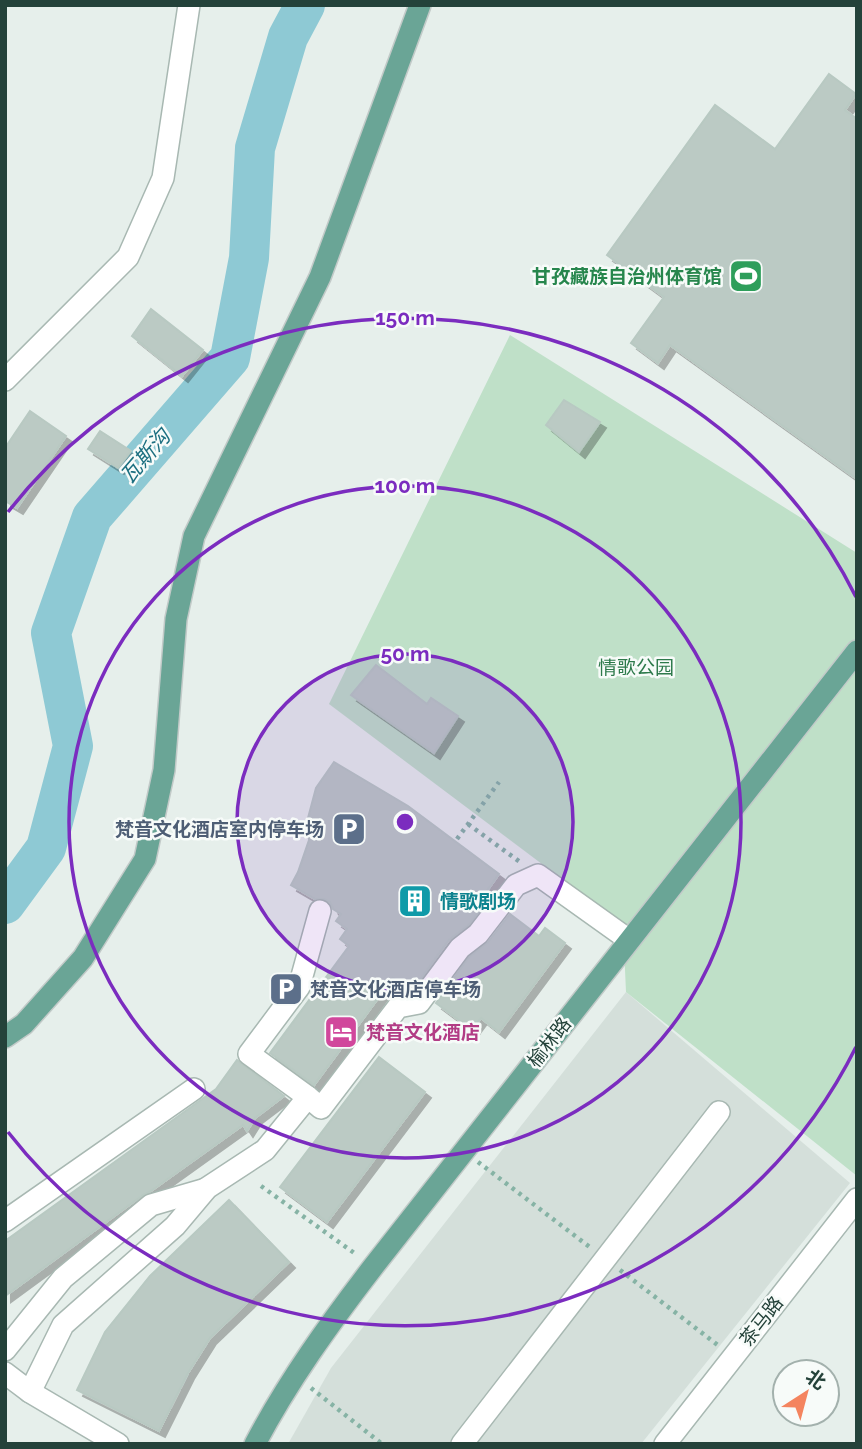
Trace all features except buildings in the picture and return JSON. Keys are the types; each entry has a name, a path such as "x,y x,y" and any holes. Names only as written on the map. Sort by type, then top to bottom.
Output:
{"main road":[{"path":"5,1037 24,1024 83,958 145,859 164,770 176,619 194,536 320,276 419,5"},
{"name":"榆林路","path":"255,1444 335,1317 857,651"}],"street":[{"path":"5,380 128,257 163,178 189,5"},
{"path":"320,911 299,987 249,1054 321,1108 398,1007 419,1003 460,948 478,934 516,885 538,875 629,940"},
{"path":"5,1221 194,1089"},
{"path":"5,1350 63,1278 151,1205 207,1188 265,1150 307,1097"},
{"path":"462,1444 719,1112"},
{"path":"30,1392 63,1325 175,1226 207,1188"},
{"name":"茶马路","path":"665,1444 857,1199"},
{"path":"5,1373 30,1392 118,1444"},
{"path":"5,1389 30,1392"}],"path":[{"path":"457,839 499,782"},
{"path":"468,824 538,875"},
{"path":"463,1151 565,1228"},
{"path":"261,1186 373,1267"},
{"path":"645,1289 733,1357"},
{"path":"296,1377 382,1444"}],"shaded area":[{"path":"626,992 850,1183 641,1444 288,1444 331,1368"}],"green space":[{"name":"情歌公园","path":"510,335 857,553 857,1176 626,992 623,925 329,704"}],"waterway":[{"name":"瓦斯沟","path":"5,904 46,848 73,746 51,633 92,517 230,358 249,258 255,148 288,37 305,5"}],"place":[{"name":"甘孜藏族自治州体育馆","path":"746,276"},
{"name":"梵音文化酒店室内停车场","path":"349,829"},
{"name":"情歌剧场","path":"415,901"},
{"name":"梵音文化酒店停车场","path":"286,989"},
{"name":"梵音文化酒店","path":"341,1032"}]}
